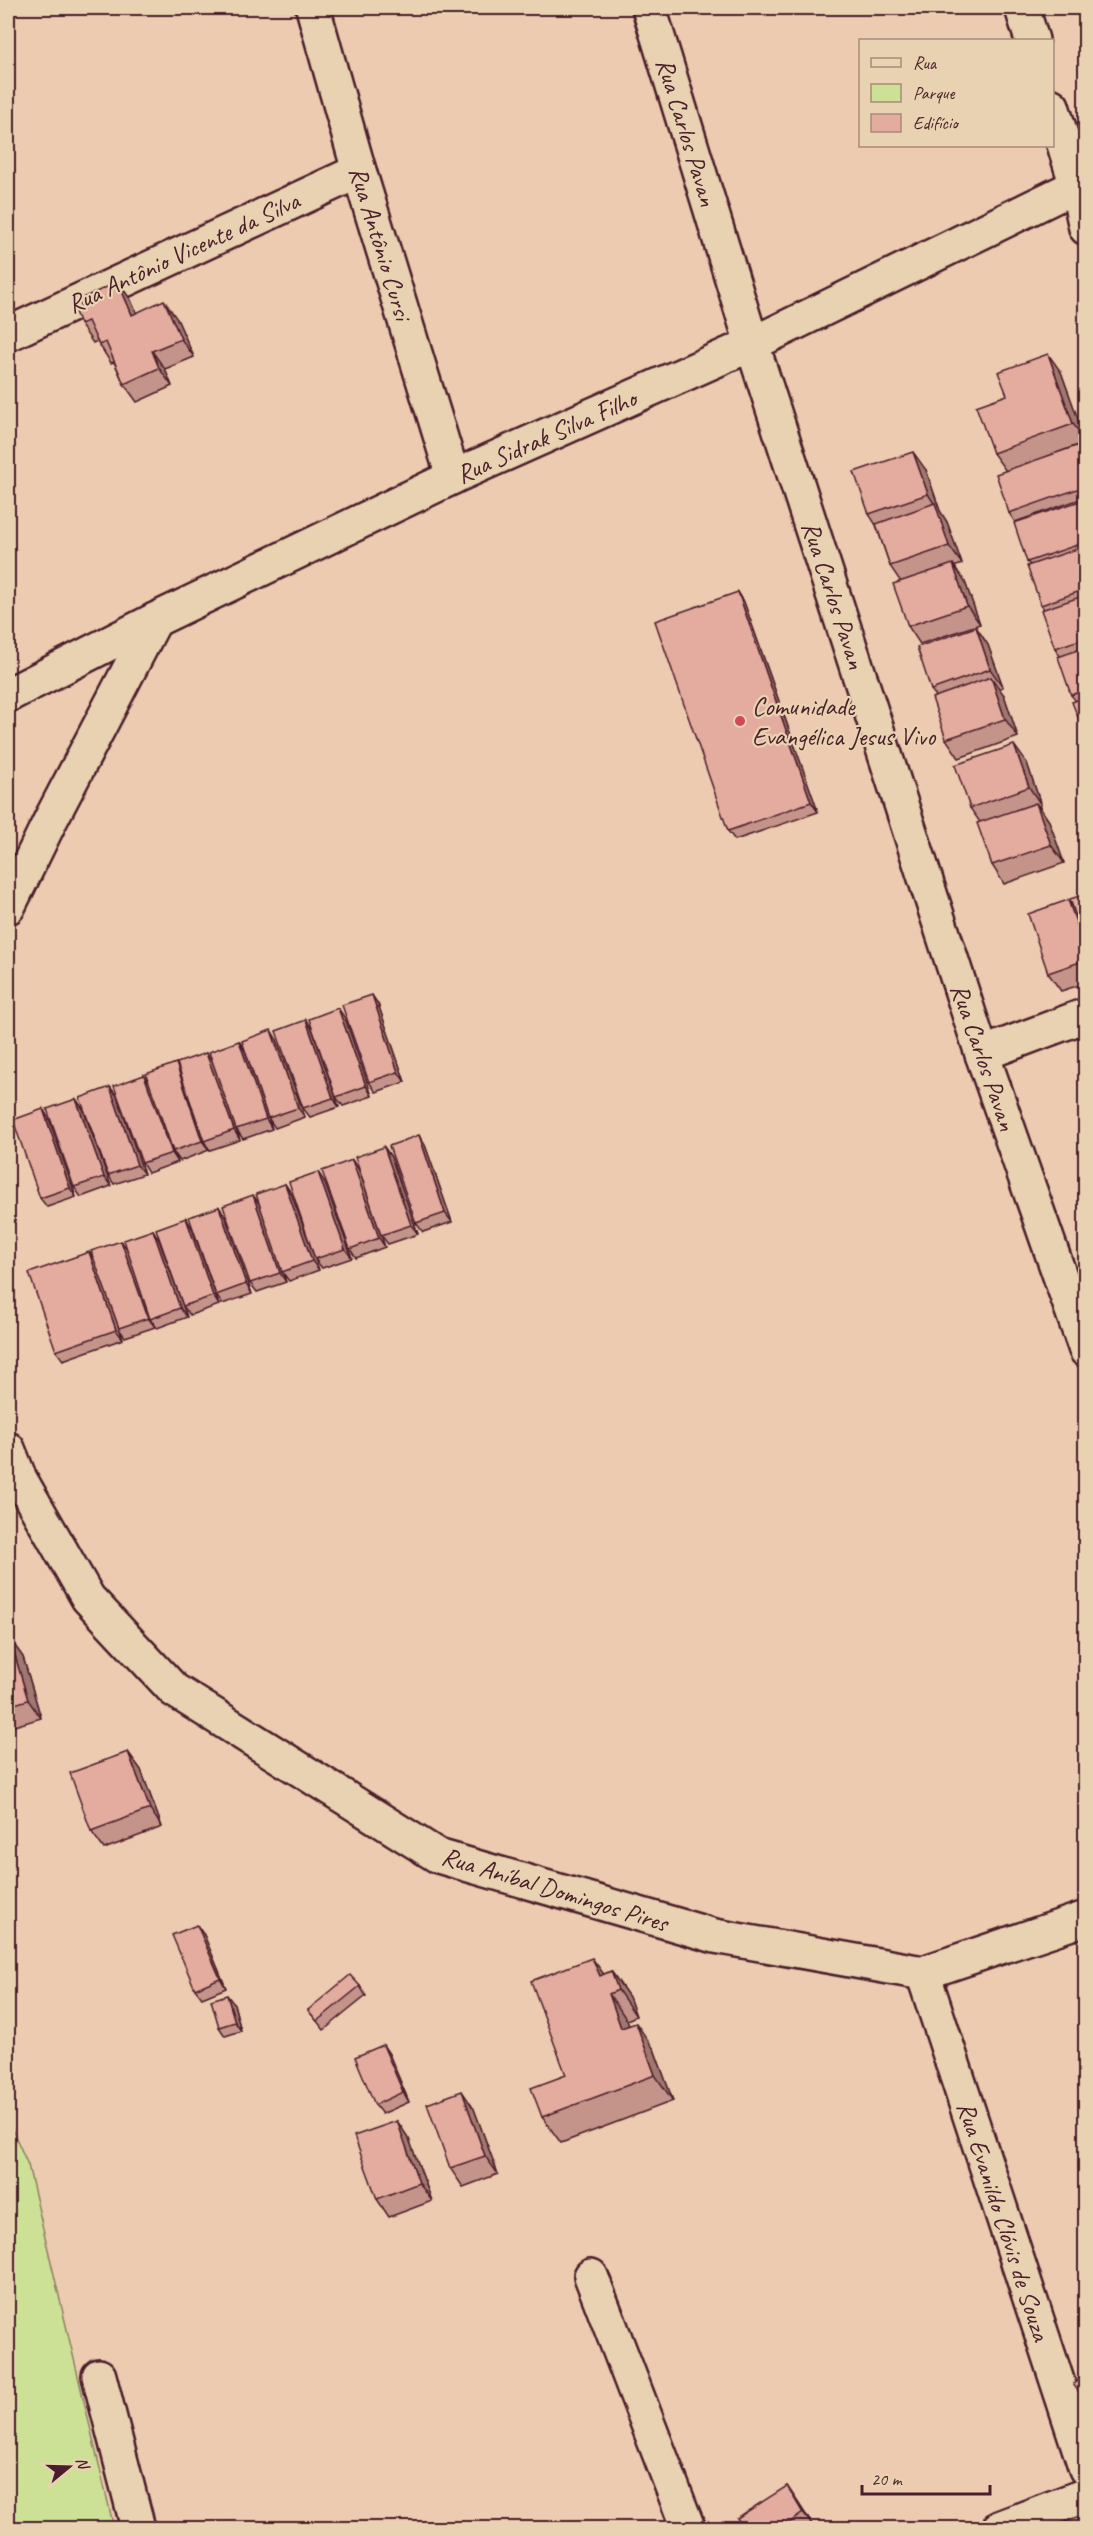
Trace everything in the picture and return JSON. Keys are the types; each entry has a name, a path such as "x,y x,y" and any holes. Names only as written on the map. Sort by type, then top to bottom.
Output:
{"street":[{"name":"Rua Antônio Cursi","path":"313,8 359,171 453,477"},
{"name":"Rua Carlos Pavan","path":"650,8 752,344 982,1054 1079,1315 1086,1350"},
{"path":"1022,8 1032,39"},
{"path":"1054,109 1081,183 1086,228"},
{"name":"Rua Antônio Vicente da Silva","path":"8,334 359,171"},
{"name":"Rua Sidrak Silva Filho","path":"8,695 155,620 453,477 752,344 1081,183"},
{"path":"8,907 51,819 155,620"},
{"path":"982,1054 1086,1015"},
{"name":"Rua Aníbal Domingos Pires","path":"8,1449 20,1479 88,1598 174,1690 438,1856 715,1936 922,1973 1086,1918"},
{"name":"Rua Evanildo Clóvis de Souza","path":"922,1973 1086,2469"},
{"path":"591,2276 688,2529"},
{"path":"99,2376 138,2529"},
{"path":"999,2529 1086,2495"}],"green space":[{"path":"8,2120 28,2165 114,2528 8,2528"}],"building":[{"path":"118,282 132,315 164,300 181,339 152,351 159,368 124,384 106,342 99,345 88,321 80,324 75,312 82,309 78,300"},
{"path":"1048,354 1073,424 993,453 976,406 1007,395 998,372"},
{"path":"1085,443 1086,486 1009,513 996,474"},
{"path":"913,452 928,494 869,514 854,472"},
{"path":"1086,499 1086,542 1027,562 1014,523"},
{"path":"935,503 949,546 890,566 876,524"},
{"path":"1086,546 1086,589 1041,605 1027,566"},
{"path":"953,564 967,606 908,626 893,584"},
{"name":"Comunidade Evangélica Jesus Vivo","path":"738,592 811,802 728,831 655,621"},
{"path":"1086,595 1086,638 1055,648 1041,610"},
{"path":"976,627 990,669 931,690 917,647"},
{"path":"1086,647 1086,690 1071,695 1058,657"},
{"path":"991,677 1005,719 946,739 932,698"},
{"path":"1086,697 1086,738 1072,702"},
{"path":"1014,745 1029,787 970,808 955,765"},
{"path":"1036,803 1051,845 992,865 977,823"},
{"path":"1086,894 1086,946 1070,899"},
{"path":"1068,900 1086,950 1086,960 1048,973 1028,914"},
{"path":"372,995 398,1072 369,1082 342,1005"},
{"path":"338,1008 366,1086 336,1097 309,1019"},
{"path":"306,1020 333,1098 303,1108 276,1031"},
{"path":"271,1030 298,1108 268,1118 242,1041"},
{"path":"239,1041 266,1119 236,1129 209,1052"},
{"path":"206,1053 234,1130 204,1141 177,1063"},
{"path":"176,1063 202,1141 173,1151 146,1074"},
{"path":"144,1075 172,1153 142,1163 114,1086"},
{"path":"110,1087 137,1165 108,1175 80,1098"},
{"path":"76,1099 104,1177 74,1187 47,1109"},
{"path":"43,1109 70,1188 40,1198 13,1120"},
{"path":"419,1135 445,1213 416,1223 389,1146"},
{"path":"384,1147 411,1225 381,1235 355,1157"},
{"path":"352,1160 379,1238 350,1249 322,1171"},
{"path":"318,1172 345,1249 315,1259 289,1182"},
{"path":"285,1184 312,1261 282,1272 256,1194"},
{"path":"253,1195 280,1273 250,1283 223,1206"},
{"path":"219,1207 246,1284 216,1295 189,1217"},
{"path":"186,1218 213,1296 183,1306 156,1229"},
{"path":"153,1230 180,1308 150,1319 124,1240"},
{"path":"121,1241 148,1318 119,1328 91,1251"},
{"path":"89,1252 116,1330 56,1351 29,1273"},
{"path":"10,1639 28,1700 8,1706 8,1640"},
{"path":"128,1752 150,1809 91,1831 70,1773"},
{"path":"197,1925 220,1978 195,1989 172,1935"},
{"path":"592,1958 600,1976 611,1971 618,1990 609,1994 621,2028 636,2023 655,2075 542,2117 531,2088 566,2075 531,1981"},
{"path":"350,1975 360,1986 317,2021 308,2010"},
{"path":"227,1995 235,2022 219,2027 211,2000"},
{"path":"383,2045 403,2092 375,2105 355,2057"},
{"path":"462,2091 485,2156 450,2168 427,2104"},
{"path":"397,2121 419,2183 377,2199 354,2136"},
{"path":"1086,2375 1086,2402 1073,2384"},
{"path":"787,2486 803,2513 780,2529 744,2529 737,2518"}],"place":[{"name":"Comunidade Evangélica Jesus Vivo","path":"740,721"}]}
